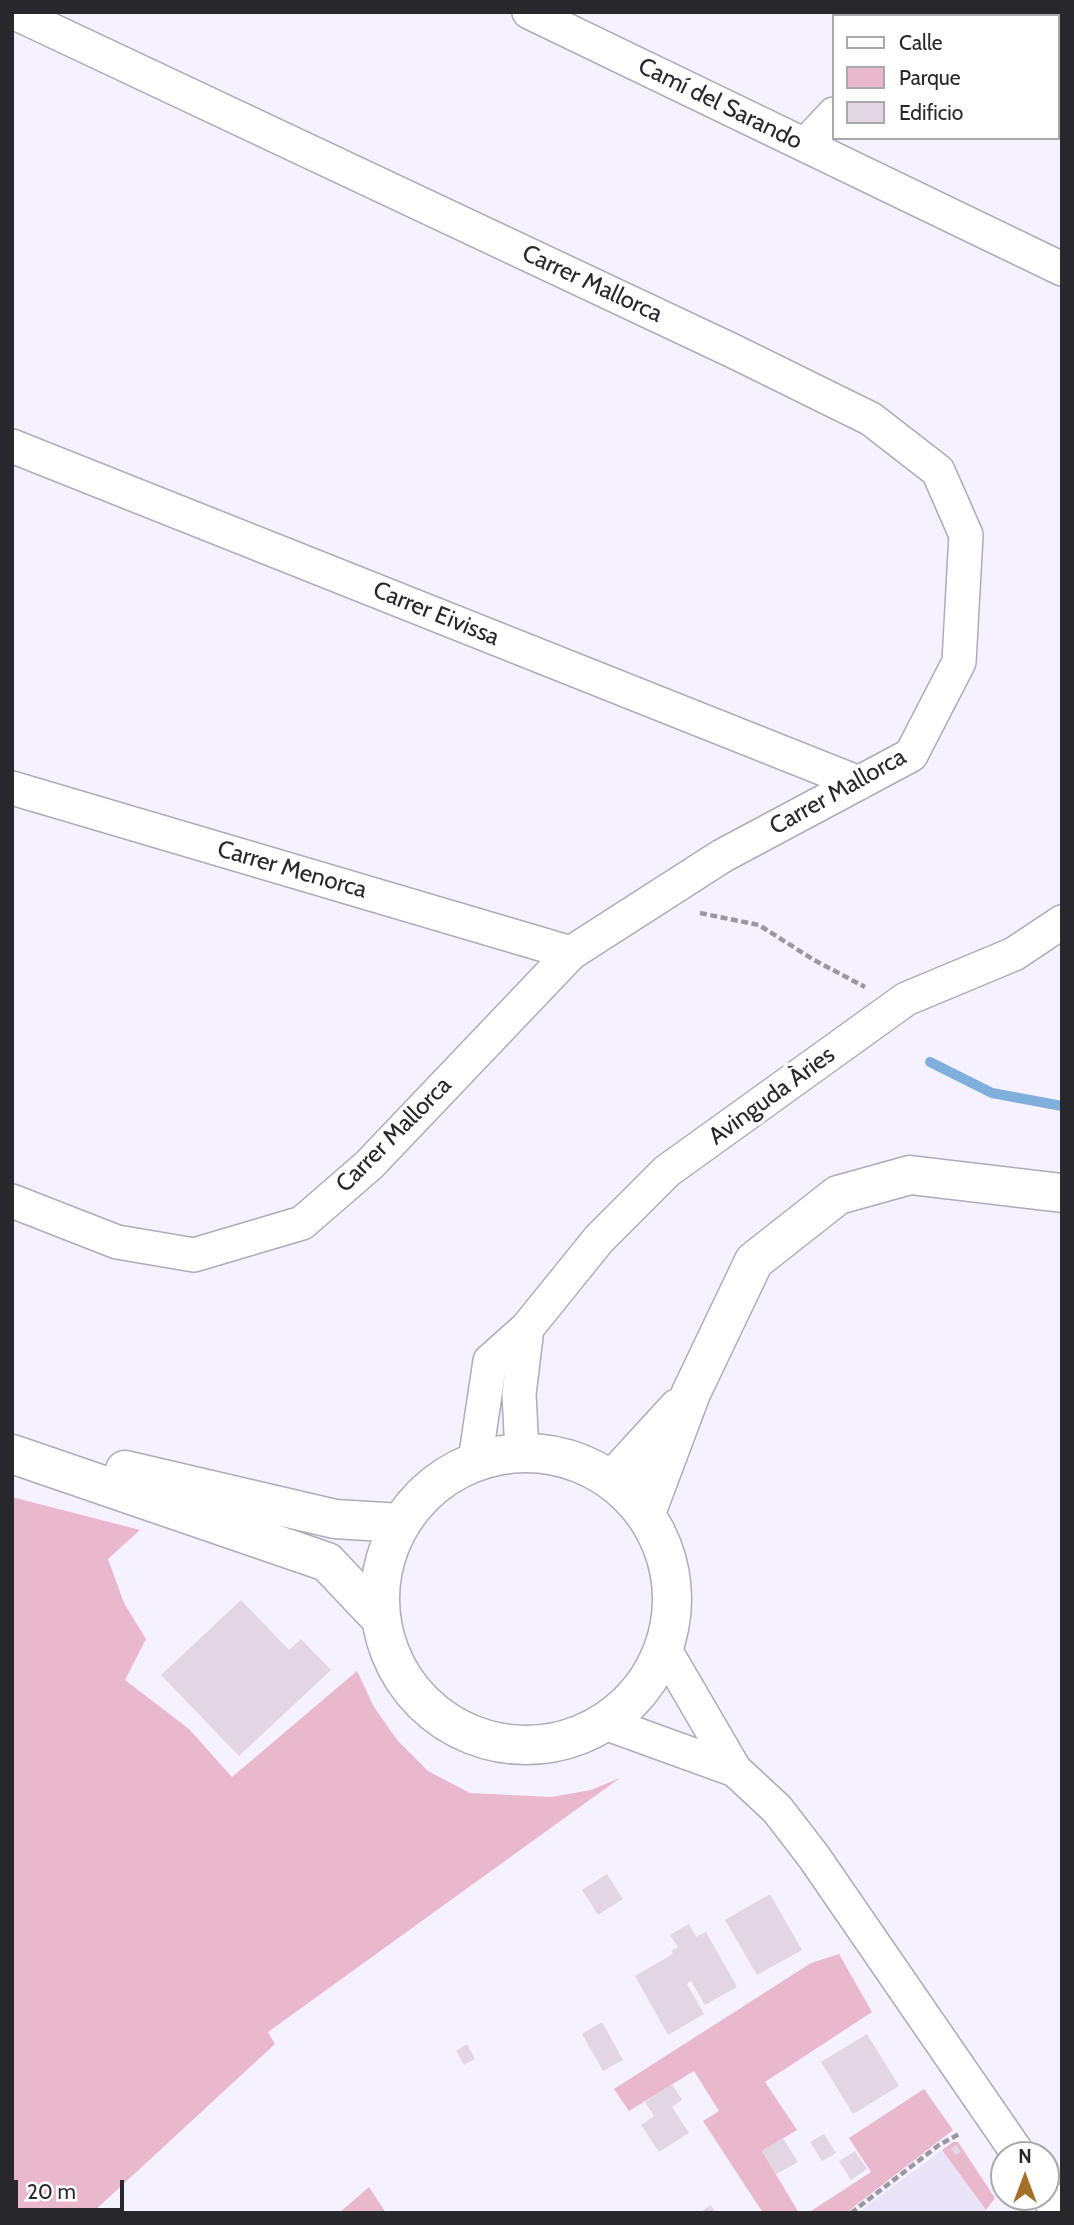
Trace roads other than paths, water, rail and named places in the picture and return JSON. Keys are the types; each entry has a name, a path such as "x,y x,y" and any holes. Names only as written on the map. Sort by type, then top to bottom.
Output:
{"street":[{"name":"Carrer Mallorca","path":"12,1201 117,1242 194,1255 302,1223 369,1165 571,953 722,856 911,755 959,662 966,535 938,471 871,419 746,357 13,12"},
{"name":"Camí del Sarando","path":"529,12 1062,270"},
{"path":"805,145 832,116"},
{"name":"Carrer Eivissa","path":"12,446 859,783"},
{"name":"Carrer Menorca","path":"12,788 571,953"},
{"name":"Avinguda Àries","path":"475,1461 491,1361 527,1328 598,1239 667,1171 906,999 1014,954 1062,922"},
{"path":"646,1513 691,1393 754,1261 838,1195 910,1175 1062,1193"},
{"path":"522,1452 519,1394 527,1328"},
{"path":"612,1480 691,1393"},
{"path":"12,1443 335,1519 401,1523"},
{"path":"522,1452 569,1458 612,1480 646,1513 667,1556 674,1603 665,1650 641,1692 605,1723 561,1742 512,1745 465,1732 424,1704 395,1664 380,1618 380,1570 401,1523 433,1486 475,1461 522,1452"},
{"path":"12,1454 327,1562 380,1618"},
{"path":"665,1650 735,1770 776,1809 814,1857 1010,2141"},
{"path":"605,1723 735,1770"}],"waterway":[{"path":"930,1062 992,1093 1062,1106"}]}
